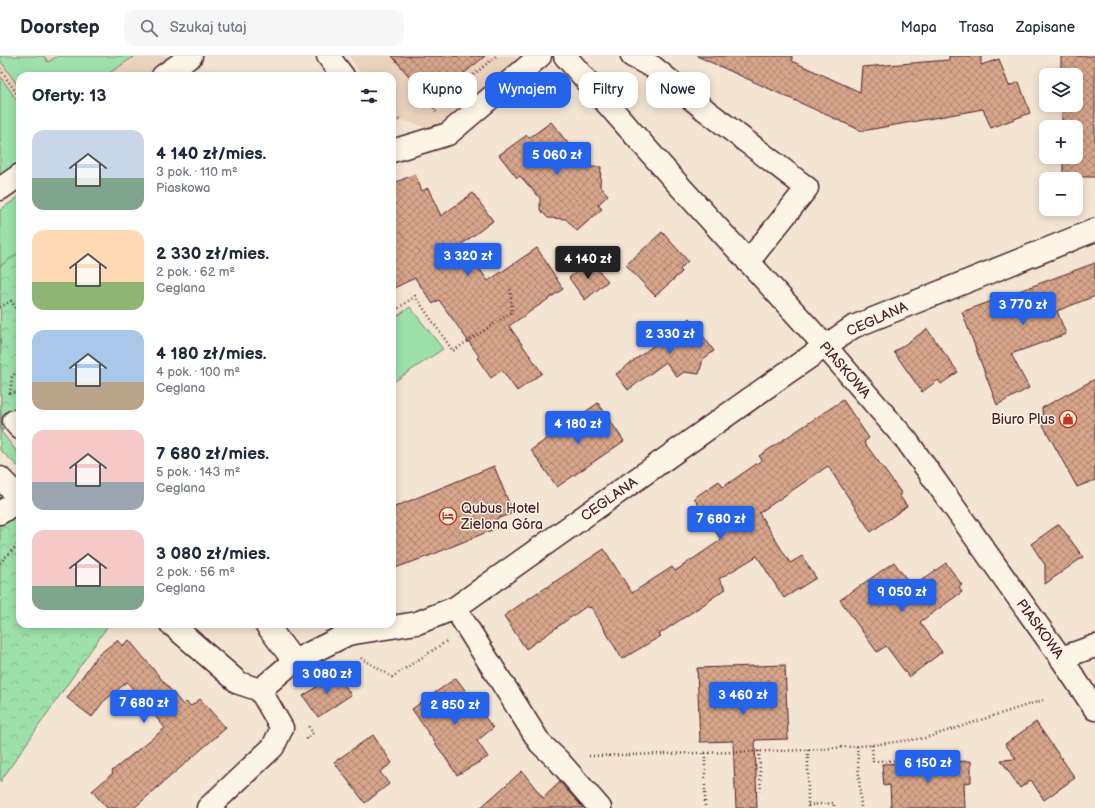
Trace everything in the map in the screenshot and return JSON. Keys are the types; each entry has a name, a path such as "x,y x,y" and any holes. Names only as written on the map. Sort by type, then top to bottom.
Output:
{"street":[{"path":"169,72 191,56"},
{"path":"328,56 340,72"},
{"path":"396,150 448,134 540,56"},
{"name":"PIASKOWA","path":"565,56 748,262 825,346 907,442 1061,658 1095,709"},
{"path":"632,56 653,67 704,109 807,188 748,262"},
{"path":"0,189 16,178"},
{"name":"CEGLANA","path":"396,627 417,624 454,608 853,327 1095,230"},
{"path":"0,478 16,495"},
{"path":"0,513 16,502"},
{"path":"454,608 540,743 558,760 600,808"},
{"path":"176,628 239,683 260,690 282,728 273,747 208,808"},
{"path":"269,628 294,661"},
{"name":"CEGLANA","path":"260,690 294,661 348,634 389,628"},
{"path":"1061,658 1095,646"}],"path":[{"path":"437,113 434,108 496,56"},
{"path":"0,69 16,92"},
{"path":"396,118 407,124"},
{"path":"396,310 415,296 453,351 512,312 510,286"},
{"path":"0,307 11,301 16,308"},
{"path":"16,372 12,377 10,393 16,392"},
{"path":"0,563 16,546"},
{"path":"359,657 392,677 467,628"},
{"path":"584,756 808,750 872,745 925,738 1043,700"},
{"path":"304,719 313,733"},
{"path":"872,745 873,761 924,760 924,762"},
{"path":"857,746 861,808"},
{"path":"808,750 808,806 834,803 834,808"},
{"path":"759,751 761,794"},
{"path":"705,753 705,808"}],"shaded area":[{"path":"0,56 188,56 166,72 16,72 16,179 0,190"},
{"path":"349,56 514,56 522,71 485,72 485,102 448,134 396,118 396,72 360,72"}],"green space":[{"path":"0,56 44,56 48,62 58,56 135,56 111,72 16,72 16,83 0,60"},
{"path":"0,76 16,99 16,168 0,179"},
{"path":"16,199 16,287 0,289 0,210"},
{"path":"16,255 16,420 1,430 0,266"},
{"path":"410,307 443,349 396,380 396,317"},
{"path":"0,409 16,415 16,420 1,431 16,451 16,464 0,450"},
{"path":"0,497 16,511 16,628 106,628 0,782"}],"building":[{"path":"392,56 485,56 465,72 408,72 408,75"},
{"path":"697,56 792,56 792,61 860,92 862,67 949,60 949,56 981,56 981,65 999,59 1009,86 1019,82 1030,113 991,128 983,109 862,131"},
{"path":"1061,56 1095,56 1095,177 1083,177 1083,172 1063,172 1063,164 1083,164 1083,120 1062,120 1062,112 1083,112 1083,68 1061,68"},
{"path":"551,122 588,167 601,167 600,186 608,195 598,205 602,209 577,231 566,219 548,218 540,210 540,198 520,176 517,178 499,155 527,135 529,138"},
{"path":"415,174 422,191 428,188 441,216 473,193 493,221 462,244 488,281 537,248 563,289 509,326 542,373 517,391 502,370 491,378 477,358 479,356 439,300 433,304 415,278 396,287 396,182"},
{"path":"662,232 688,261 680,269 682,272 655,296 626,265"},
{"path":"590,261 608,281 585,300 569,278"},
{"path":"1095,263 1095,296 1057,311 1066,334 1011,354 1029,388 997,405 962,312"},
{"path":"690,318 714,351 703,359 699,374 684,372 677,377 666,362 628,390 616,374"},
{"path":"927,329 958,372 941,384 938,380 922,392 894,352"},
{"name":"Biuro Plus","path":"1095,379 1095,480 1077,487 1043,425 1042,408"},
{"path":"843,400 869,438 864,442 902,494 899,495 907,506 871,532 828,466 759,513 790,563 802,556 816,578 784,598 757,556 719,579 726,589 659,634 661,636 622,659 591,607 589,608 587,606 526,649 504,616 604,549 632,593 672,567 675,571 721,540 694,498 719,481 723,487 762,460 759,456"},
{"path":"598,403 624,441 557,487 531,450"},
{"name":"Qubus Hotel Zielona Góra","path":"494,466 513,513 496,519 499,527 429,556 396,568 396,506"},
{"path":"1059,524 1083,557 1045,584 1045,565 1031,544"},
{"path":"894,562 912,587 946,563 962,585 959,587 962,592 920,622 942,652 909,677 886,646 877,652 840,600"},
{"path":"117,640 122,646 129,640 183,705 186,702 191,706 200,699 226,728 134,808 107,808 92,791 113,773 112,771 165,728 127,682 103,702 92,717 67,698 97,656"},
{"path":"785,665 788,739 755,740 757,808 736,808 733,741 700,742 697,668"},
{"path":"337,673 351,695 318,717 303,696"},
{"path":"456,678 493,728 477,741 488,757 457,775 412,709"},
{"path":"1036,722 1061,758 1063,758 1062,759 1075,778 1044,800 1031,780 1020,788 1001,760 1016,759 1005,744"},
{"path":"373,735 392,763 380,772 389,784 365,803 334,762"},
{"path":"971,761 971,782 964,783 965,808 891,808 890,785 884,786 882,764"},
{"path":"522,771 543,798 560,782 583,808 480,808"}],"place":[{"name":"Biuro Plus","path":"1068,419"},
{"name":"Qubus Hotel Zielona Góra","path":"448,516"}]}
